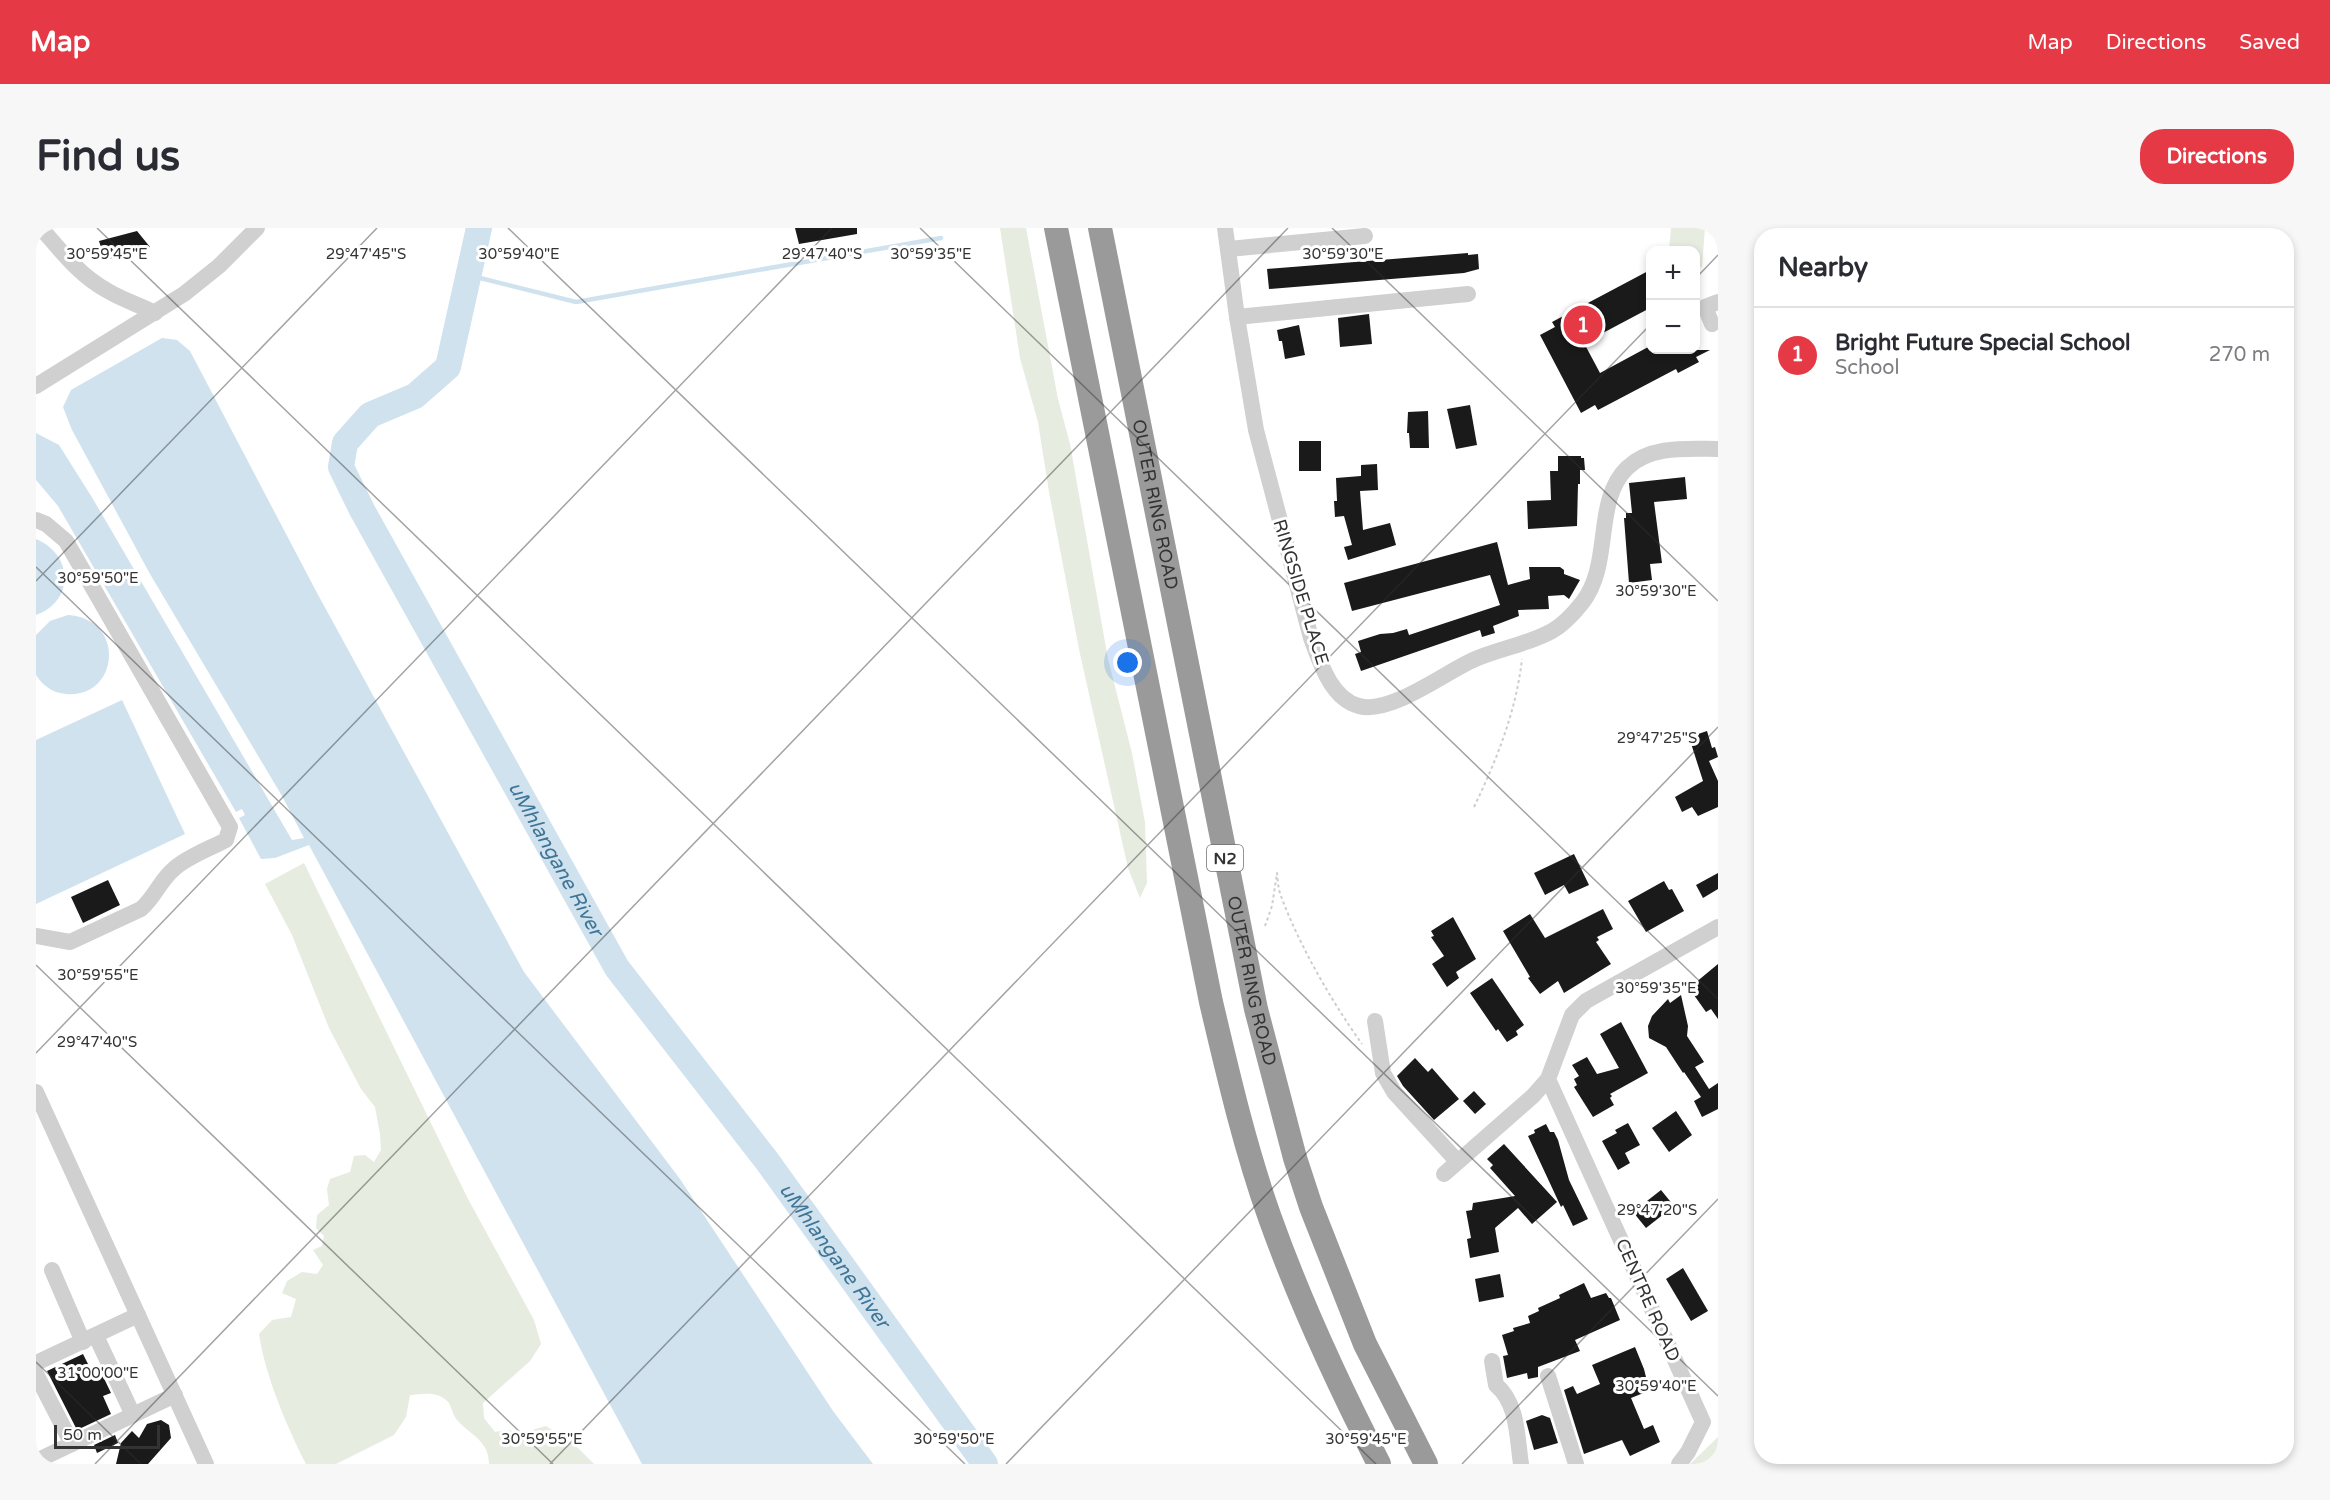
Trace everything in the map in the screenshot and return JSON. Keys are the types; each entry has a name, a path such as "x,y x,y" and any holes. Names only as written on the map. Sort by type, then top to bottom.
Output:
{"highway":[{"name":"N2","path":"1056,228 1211,1002 1230,1083 1269,1216 1295,1283 1353,1415 1379,1464"},
{"name":"OUTER RING ROAD","path":"1100,228 1257,1009 1295,1158 1311,1208 1365,1344 1426,1464"}],"street":[{"path":"41,228 72,264 94,282 109,292 155,313"},
{"path":"36,386 184,294 219,266 257,228"},
{"name":"RINGSIDE PLACE","path":"1226,228 1237,317 1256,430 1311,638 1322,669 1347,701 1360,707 1379,707 1413,693 1472,660 1552,631 1570,617 1593,586 1600,566 1608,506 1616,483 1626,469 1637,460 1658,452 1679,449 1718,449"},
{"path":"1229,249 1365,236"},
{"path":"1237,317 1468,294"},
{"path":"1712,324 1705,307 1718,302"},
{"path":"36,520 46,524 66,541 230,827 226,840 174,868 149,902 141,909 70,942 36,936"},
{"path":"1444,1174 1533,1096 1548,1079 1572,1016 1586,1001 1718,927"},
{"path":"1374,1021 1383,1073 1394,1092 1457,1161"},
{"name":"CENTRE ROAD","path":"1548,1079 1703,1422"},
{"path":"36,1092 206,1464"},
{"path":"52,1270 133,1415"},
{"path":"36,1362 138,1315"},
{"path":"1492,1361 1496,1385 1503,1391 1514,1419 1521,1464"},
{"path":"36,1374 72,1444"},
{"path":"1548,1376 1576,1464"},
{"path":"36,1461 175,1395"},
{"path":"1679,1464 1688,1452 1703,1422 1718,1413"}],"path":[{"path":"1474,807 1497,758 1518,691 1524,641"},
{"path":"1265,926 1272,906 1277,873 1280,894 1302,943 1347,1022 1365,1048"}],"shaded area":[{"path":"1000,228 1026,228 1058,399 1070,444 1108,659 1132,753 1145,822 1147,883 1140,898 1128,868 1080,654 1038,422 1020,358"},
{"path":"1671,228 1705,228 1702,267 1700,267 1700,246 1669,246"},
{"path":"304,863 467,1197 534,1320 541,1344 530,1361 483,1403 484,1418 495,1432 506,1430 525,1432 546,1426 578,1448 594,1464 489,1464 486,1449 457,1420 448,1402 438,1395 429,1394 410,1395 406,1417 394,1435 336,1464 306,1464 271,1383 259,1334 272,1320 291,1317 296,1299 282,1293 287,1281 302,1272 317,1274 323,1265 313,1250 322,1246 324,1236 316,1228 317,1215 329,1205 327,1189 330,1179 350,1172 354,1156 365,1155 374,1162 381,1150 375,1107 361,1089 329,1028 292,935 265,884"},
{"path":"1718,1437 1718,1464 1690,1464"}],"water":[{"path":"162,338 177,340 190,351 316,591 524,972 680,1179 833,1411 873,1464 642,1464 309,845 275,858 261,859 239,818 245,815 242,809 236,812 58,506 36,480 36,433 59,445 93,499 292,840 304,838 282,796 150,574 72,430 63,407 71,390"},
{"path":"36,539 57,555 63,566 64,577 63,589 58,599 49,608 36,615"},
{"path":"68,615 87,620 100,630 107,643 109,658 105,672 97,684 84,692 66,694 49,688 36,675 36,635 50,621"},
{"path":"122,700 185,834 36,904 36,740"}],"building":[{"path":"795,228 857,228 857,234 799,244"},
{"path":"137,231 150,247 105,260 99,241"},
{"path":"1468,253 1468,255 1478,254 1479,269 1464,273 1269,289 1267,269"},
{"path":"1646,272 1646,310 1584,343 1600,373 1646,348 1646,354 1700,354 1700,350 1710,350 1696,357 1699,362 1678,373 1676,369 1598,410 1595,405 1581,413 1540,335 1555,327 1552,322"},
{"path":"1369,314 1372,344 1340,347 1338,318"},
{"path":"1299,325 1305,355 1285,359 1282,341 1279,341 1277,330"},
{"path":"1470,405 1477,445 1456,449 1447,409"},
{"path":"1428,411 1429,448 1410,448 1409,433 1407,433 1408,412"},
{"path":"1299,441 1321,441 1321,471 1299,471"},
{"path":"1558,456 1584,458 1585,470 1580,470 1580,484 1578,484 1577,526 1528,529 1527,501 1551,500 1550,471 1558,471"},
{"path":"1377,464 1378,490 1360,491 1363,530 1390,523 1396,545 1348,560 1344,547 1352,545 1344,516 1335,517 1336,478 1361,476 1361,465"},
{"path":"1685,477 1687,499 1654,502 1662,563 1650,564 1652,580 1629,583 1624,518 1626,518 1626,513 1632,513 1629,483"},
{"path":"1497,542 1508,585 1530,579 1529,567 1560,567 1564,570 1564,574 1580,580 1569,599 1564,595 1548,596 1549,609 1518,610 1519,616 1493,626 1495,633 1482,637 1480,630 1361,671 1355,654 1361,652 1358,641 1407,629 1409,635 1500,605 1490,575 1352,611 1344,583"},
{"path":"1707,731 1712,748 1715,747 1718,757 1709,761 1718,781 1718,807 1698,816 1692,807 1682,812 1675,797 1703,781 1689,737"},
{"path":"1574,854 1589,885 1569,894 1564,885 1545,895 1534,873"},
{"path":"1718,873 1718,889 1703,898 1696,885"},
{"path":"108,880 120,905 83,923 71,897"},
{"path":"1664,881 1669,890 1672,889 1684,911 1646,932 1628,901"},
{"path":"1603,909 1613,929 1597,937 1599,940 1596,942 1611,964 1564,993 1558,981 1540,994 1528,978 1530,977 1503,931 1530,914 1545,938"},
{"path":"1453,917 1476,959 1456,972 1459,978 1447,987 1432,964 1444,956 1431,937 1434,936 1431,931"},
{"path":"1718,964 1718,1019 1711,1009 1706,1012 1689,988"},
{"path":"1492,978 1524,1025 1516,1031 1518,1035 1507,1042 1498,1029 1496,1031 1470,993"},
{"path":"1681,995 1688,1026 1687,1036 1704,1062 1695,1067 1709,1089 1718,1083 1718,1109 1702,1117 1694,1101 1701,1097 1666,1047 1649,1038 1648,1026 1652,1016 1668,999 1670,1003"},
{"path":"1621,1022 1648,1073 1610,1094 1614,1105 1593,1117 1574,1087 1577,1085 1574,1079 1579,1076 1572,1065 1587,1057 1597,1074 1619,1068 1600,1034"},
{"path":"1415,1058 1428,1072 1432,1068 1459,1099 1434,1120 1403,1086 1397,1076"},
{"path":"1474,1091 1486,1104 1475,1114 1463,1101"},
{"path":"1676,1111 1692,1135 1669,1152 1652,1128"},
{"path":"1628,1123 1640,1145 1625,1153 1630,1163 1618,1170 1602,1141 1617,1133 1615,1130"},
{"path":"1546,1124 1558,1140 1569,1180 1588,1219 1573,1226 1563,1205 1561,1207 1528,1136"},
{"path":"1504,1144 1557,1202 1532,1224 1518,1208 1495,1228 1499,1252 1470,1258 1467,1239 1471,1238 1466,1211 1472,1210 1473,1203 1515,1196 1490,1168 1493,1165 1487,1159"},
{"path":"1661,1190 1674,1206 1646,1228 1633,1212"},
{"path":"1683,1268 1708,1311 1691,1321 1666,1279"},
{"path":"1500,1274 1504,1297 1479,1302 1475,1279"},
{"path":"1584,1283 1591,1298 1606,1293 1611,1298 1620,1320 1575,1340 1580,1351 1538,1367 1538,1377 1528,1379 1527,1373 1507,1378 1503,1356 1508,1355 1502,1335 1514,1331 1513,1328 1530,1323 1528,1316 1539,1311 1538,1308"},
{"path":"1635,1347 1647,1381 1644,1382 1646,1392 1631,1398 1644,1429 1653,1425 1660,1442 1630,1456 1622,1440 1584,1454 1564,1390 1573,1386 1577,1394 1600,1384 1592,1365"},
{"path":"83,1354 93,1374 100,1370 111,1393 103,1396 111,1414 77,1430 47,1371"},
{"path":"1542,1415 1550,1418 1558,1443 1534,1450 1526,1421"},
{"path":"161,1420 169,1425 171,1438 148,1464 116,1464 121,1443 132,1431 139,1438 147,1424"},
{"path":"115,1435 118,1443 97,1453 94,1445"}],"waterway":[{"name":"uMhlangane River","path":"479,228 448,367 415,396 370,415 345,443 341,467 362,510 617,968 767,1161 985,1464"},
{"path":"468,275 576,302 941,238"}],"place":[{"name":"Bright Future Special School","path":"1583,325"}]}
